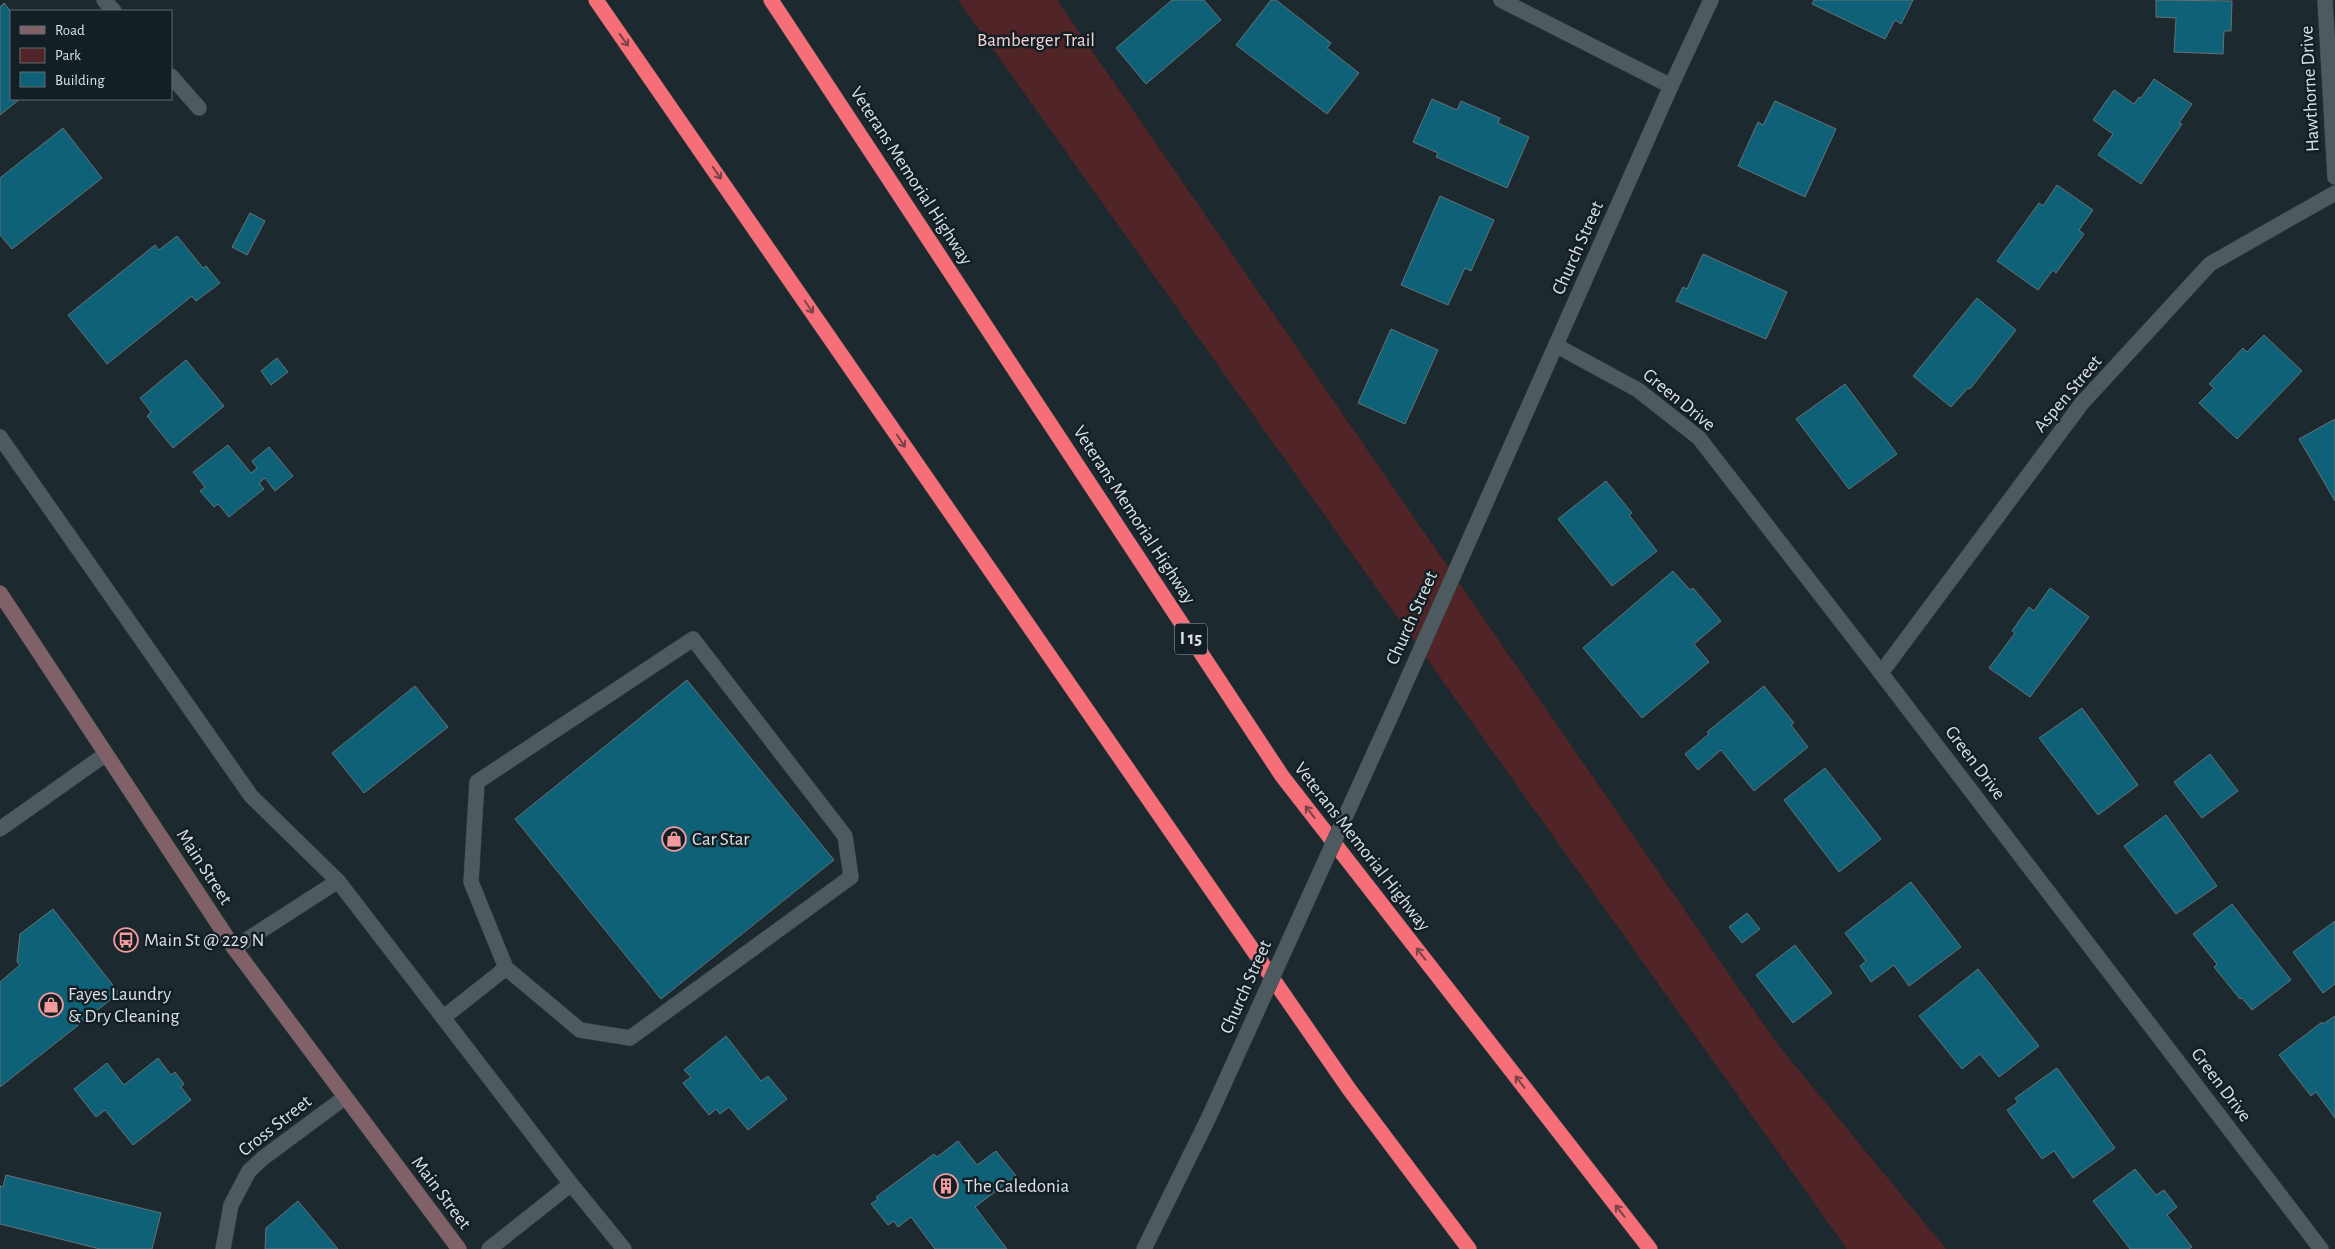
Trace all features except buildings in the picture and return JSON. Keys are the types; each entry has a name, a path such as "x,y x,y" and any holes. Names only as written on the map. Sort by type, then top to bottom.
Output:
{"highway":[{"path":"596,0 1338,1073 1469,1249"},
{"name":"Veterans Memorial Highway","path":"771,0 1282,776 1650,1249"}],"main road":[{"name":"Main Street","path":"0,593 234,948 344,1098 459,1249"}],"street":[{"path":"104,0 113,10"},
{"path":"1501,0 1670,86"},
{"name":"Church Street","path":"1144,1249 1209,1117 1395,707 1670,86 1711,0"},
{"name":"Hawthorne Drive","path":"2325,0 2335,177"},
{"path":"172,77 199,108"},
{"name":"Aspen Street","path":"1881,672 2082,403 2210,264 2335,193"},
{"name":"Green Drive","path":"1556,346 1638,390 1699,438 1881,672 2321,1249"},
{"path":"0,437 251,796 338,881 571,1184 624,1249"},
{"path":"693,639 845,836 851,877 630,1038 580,1030 506,968 471,882 477,782 693,639"},
{"path":"0,829 106,754"},
{"path":"234,948 338,881"},
{"path":"444,1018 506,968"},
{"name":"Cross Street","path":"223,1249 231,1205 249,1171 263,1158 344,1098"},
{"path":"489,1249 571,1184"}],"green space":[{"name":"Bamberger Trail","path":"958,0 1057,0 1775,1041 1946,1249 1847,1249"}],"place":[{"name":"Car Star","path":"674,839"},
{"name":"Main St @ 229 N","path":"126,940"},
{"name":"Fayes Laundry & Dry Cleaning","path":"51,1005"},
{"name":"The Caledonia","path":"946,1186"}]}
